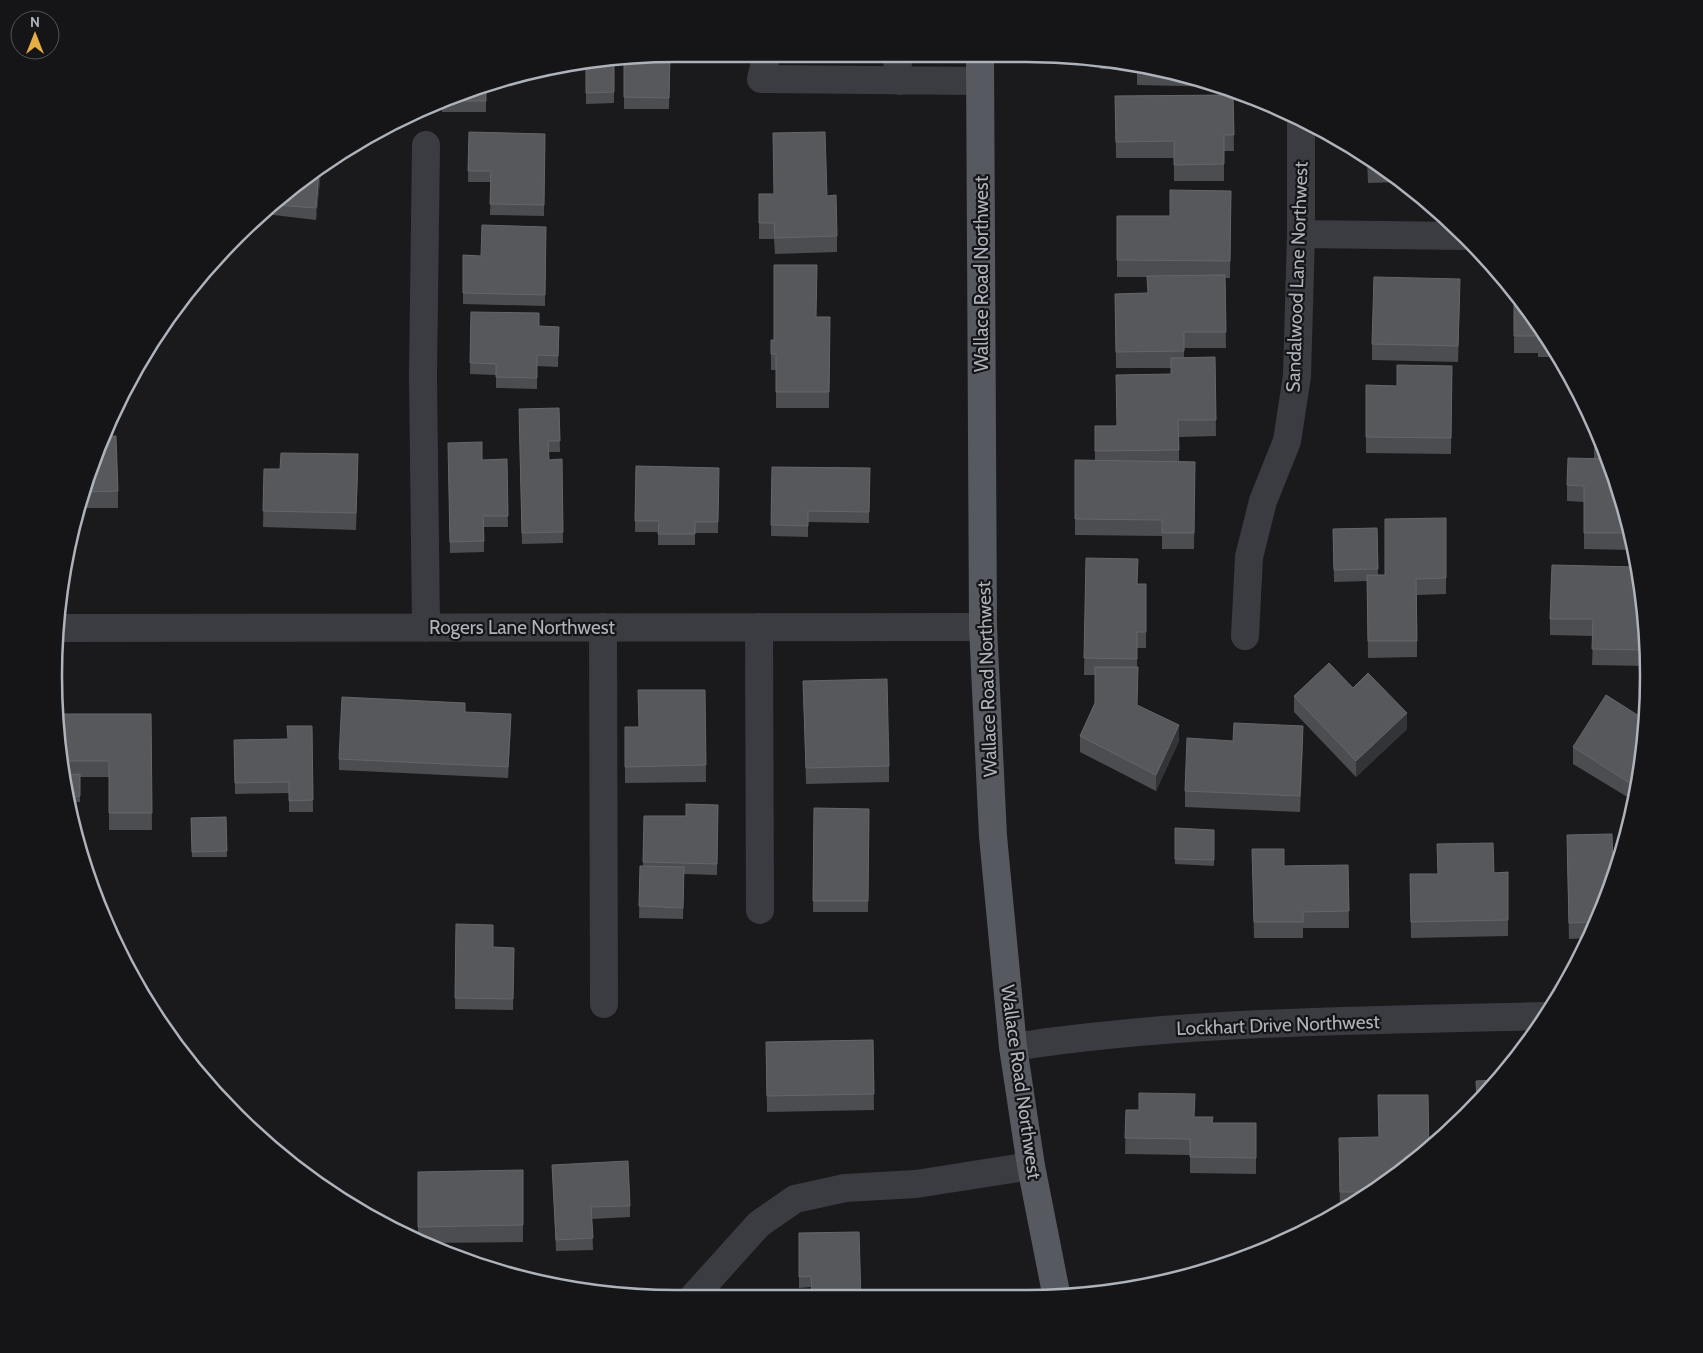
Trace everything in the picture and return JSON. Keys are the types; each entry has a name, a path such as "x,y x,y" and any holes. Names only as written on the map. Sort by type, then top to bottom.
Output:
{"main road":[{"name":"Wallace Road Northwest","path":"980,68 983,627 993,836 1013,1047 1031,1166 1055,1289"}],"street":[{"path":"765,63 761,79 898,68 980,68"},
{"name":"Sandalwood Lane Northwest","path":"1245,636 1249,557 1263,502 1287,441 1297,376 1301,234 1301,128"},
{"path":"426,145 423,376 426,628"},
{"path":"1301,234 1454,236"},
{"path":"603,627 604,1004"},
{"path":"759,627 760,910"},
{"name":"Rogers Lane Northwest","path":"65,628 983,627"},
{"name":"Lockhart Drive Northwest","path":"1013,1047 1076,1038 1212,1026 1538,1016"},
{"path":"697,1290 759,1224 795,1199 845,1188 916,1184 1031,1166"}],"building":[{"path":"670,63 669,98 624,97 624,65"},
{"path":"614,66 614,92 586,93 586,70"},
{"path":"486,93 486,101 463,101"},
{"path":"1224,95 1233,98 1234,135 1224,135 1224,164 1174,165 1174,141 1116,142 1115,96"},
{"path":"469,132 545,134 544,205 490,204 491,171 468,171"},
{"path":"825,132 827,196 836,195 837,236 775,238 774,223 759,223 759,194 774,194 773,133"},
{"path":"319,178 316,208 283,205"},
{"path":"1170,190 1231,191 1230,261 1117,260 1117,216 1170,216"},
{"path":"482,225 546,227 545,295 463,293 463,255 481,256"},
{"path":"774,265 817,265 816,317 830,317 829,392 776,392 776,354 771,354 771,340 774,340"},
{"path":"1225,275 1226,332 1184,332 1184,351 1116,352 1115,294 1148,293 1147,276"},
{"path":"1374,277 1460,279 1458,346 1372,344"},
{"path":"1514,303 1538,336 1514,336"},
{"path":"471,312 539,313 539,326 559,327 558,356 537,355 537,378 496,377 496,364 470,363"},
{"path":"1215,357 1216,420 1178,420 1179,450 1095,451 1095,426 1117,426 1116,375 1171,374 1171,358"},
{"path":"1397,365 1452,366 1451,438 1366,437 1366,385 1397,386"},
{"path":"559,408 560,441 548,441 549,460 562,459 563,532 522,533 519,409"},
{"path":"112,436 116,436 118,491 91,492"},
{"path":"482,442 482,460 507,459 508,516 483,516 484,541 450,542 448,443"},
{"path":"281,453 358,454 356,513 263,511 264,469 280,469"},
{"path":"1568,458 1600,459 1623,533 1584,533 1584,486 1567,485"},
{"path":"1075,460 1195,462 1194,533 1162,533 1162,520 1075,519"},
{"path":"636,466 719,468 718,522 695,522 695,534 658,534 659,521 635,521"},
{"path":"772,467 870,468 869,512 808,511 808,526 771,525"},
{"path":"1446,518 1446,578 1416,579 1417,641 1368,641 1367,575 1385,575 1385,519"},
{"path":"1377,528 1378,569 1334,570 1333,529"},
{"path":"1086,558 1138,559 1137,584 1146,584 1146,632 1137,632 1137,659 1084,658"},
{"path":"1552,565 1631,567 1639,650 1592,649 1593,619 1550,619"},
{"path":"1329,663 1353,688 1368,673 1407,713 1356,761 1294,696"},
{"path":"1095,667 1138,667 1137,705 1179,725 1156,775 1080,736 1095,703"},
{"path":"887,679 889,766 806,768 803,681"},
{"path":"638,690 705,690 706,765 625,767 625,727 639,727"},
{"path":"1606,695 1639,716 1631,784 1573,747"},
{"path":"342,697 465,703 465,712 511,714 508,767 339,759"},
{"path":"64,714 151,714 152,813 109,813 109,761 69,761"},
{"path":"1234,723 1303,726 1300,796 1185,791 1187,738 1233,741"},
{"path":"287,726 312,726 313,800 289,801 289,782 235,783 234,740 288,739"},
{"path":"80,774 80,796 74,797 71,775"},
{"path":"686,804 718,805 717,864 643,862 644,816 686,816"},
{"path":"814,808 869,809 868,901 813,901"},
{"path":"226,817 227,851 192,852 191,818"},
{"path":"1175,828 1214,830 1214,860 1175,859"},
{"path":"1612,834 1613,858 1589,922 1569,923 1567,835"},
{"path":"1493,843 1494,873 1508,872 1508,920 1411,922 1410,874 1438,874 1437,844"},
{"path":"1252,849 1284,849 1284,866 1348,865 1349,911 1303,912 1303,922 1254,922"},
{"path":"640,866 684,867 683,908 639,906"},
{"path":"456,924 493,925 493,947 514,948 513,999 455,998"},
{"path":"873,1040 874,1094 767,1096 766,1042"},
{"path":"1488,1080 1477,1094 1476,1081"},
{"path":"1139,1093 1195,1094 1194,1117 1213,1117 1212,1123 1256,1123 1256,1158 1190,1157 1190,1139 1125,1138 1126,1110 1139,1110"},
{"path":"1378,1095 1428,1095 1429,1140 1400,1164 1360,1192 1340,1192 1339,1138 1379,1137"},
{"path":"628,1161 630,1206 591,1207 593,1238 556,1240 552,1165"},
{"path":"523,1170 523,1225 418,1227 418,1172"},
{"path":"859,1232 861,1290 812,1290 811,1276 799,1277 799,1233"}]}
